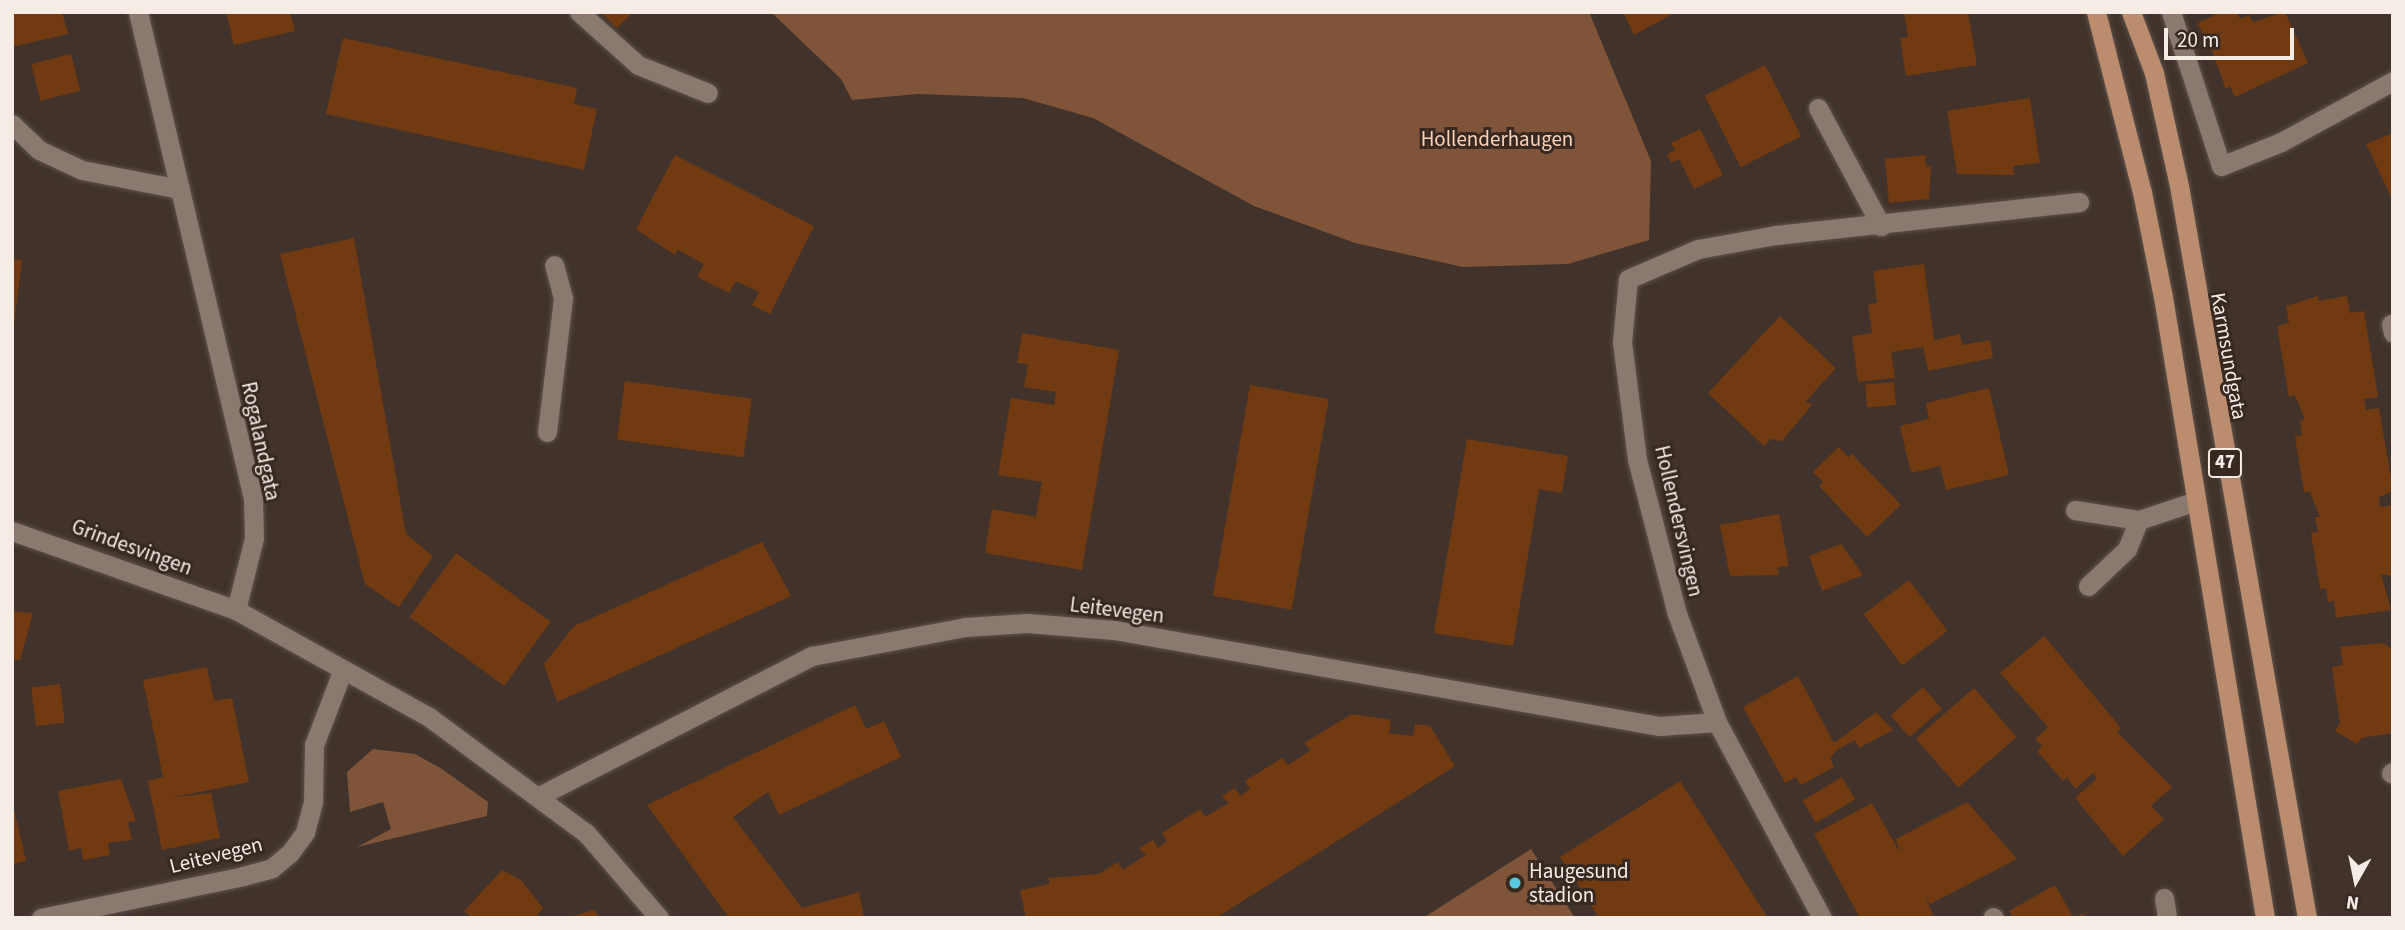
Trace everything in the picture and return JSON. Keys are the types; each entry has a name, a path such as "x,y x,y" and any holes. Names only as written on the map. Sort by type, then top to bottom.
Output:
{"main road":[{"name":"47","path":"2096,12 2142,192 2265,918"},
{"name":"Karmsundgata","path":"2131,12 2154,73 2179,186 2307,918"}],"street":[{"name":"Rogalandgata","path":"138,12 253,498 254,538 236,610"},
{"path":"579,12 638,65 708,93"},
{"path":"2171,12 2221,166 2281,142 2393,81"},
{"path":"1818,108 1881,226"},
{"path":"12,124 40,150 82,170 180,189"},
{"name":"Hollendersvingen","path":"1822,918 1717,722 1678,614 1637,458 1622,342 1628,279 1698,249 1776,235 1881,226 2079,202"},
{"path":"547,432 563,298 554,265"},
{"path":"2075,510 2139,520 2196,501"},
{"path":"2088,586 2127,549 2139,520"},
{"name":"Grindesvingen","path":"12,531 236,610"},
{"path":"236,610 429,717 541,795 586,833 659,918"},
{"name":"Leitevegen","path":"541,795 812,656 965,627 1027,623 1114,630 1659,726 1717,722"},
{"name":"Leitevegen","path":"50,917 243,876 272,868 290,853 304,832 313,802 314,745 343,669"},
{"path":"2164,898 2167,918"}],"green space":[{"name":"Hollenderhaugen","path":"771,12 1589,12 1651,161 1649,240 1568,264 1463,267 1355,243 1254,206 1093,118 1023,98 918,94 852,100 841,79"},
{"path":"373,749 415,754 442,769 488,802 487,816 357,847 391,829 383,802 350,812 347,772"},
{"name":"Haugesund stadion","path":"1531,849 1575,918 1423,918"}],"building":[{"path":"12,12 62,12 68,34 12,47"},
{"path":"226,12 290,12 295,31 234,45"},
{"path":"601,12 633,12 617,28"},
{"path":"1623,12 1676,12 1634,35"},
{"path":"1904,12 1968,12 1977,65 1906,76 1900,38 1908,37"},
{"path":"2221,12 2237,12 2240,19 2249,15 2253,22 2285,12 2308,63 2235,97 2230,86 2226,89 2209,43 2224,31 2205,40 2198,23"},
{"path":"343,38 577,88 574,104 597,109 584,170 326,114"},
{"path":"71,54 80,91 40,101 31,64"},
{"path":"1765,65 1801,136 1741,167 1704,96"},
{"path":"2030,98 2040,163 2013,166 2014,175 1957,174 1947,111"},
{"path":"1700,129 1723,175 1694,189 1679,159 1671,163 1667,154 1675,150 1671,143"},
{"path":"2393,133 2393,201 2366,144"},
{"path":"675,155 814,226 770,314 752,305 759,292 736,281 729,293 697,277 704,264 678,250 675,255 636,229"},
{"path":"1925,155 1926,167 1931,167 1929,199 1889,203 1885,159"},
{"path":"354,238 406,534 433,556 399,607 365,584 280,254"},
{"path":"12,259 22,260 14,326 12,325"},
{"path":"1924,264 1934,340 1960,334 1962,345 1990,340 1993,358 1928,371 1923,347 1891,352 1895,378 1858,382 1852,336 1872,333 1868,304 1877,303 1873,271"},
{"path":"2318,296 2318,301 2347,296 2350,313 2364,311 2378,397 2364,399 2366,410 2379,408 2393,491 2379,497 2380,507 2393,505 2393,576 2381,574 2391,610 2336,618 2334,601 2328,602 2326,588 2320,589 2311,533 2318,532 2315,517 2320,517 2310,492 2304,492 2295,437 2302,435 2300,421 2305,420 2295,395 2289,397 2277,326 2289,323 2286,306"},
{"path":"1780,316 1836,368 1806,401 1812,405 1782,441 1771,439 1764,446 1708,393"},
{"path":"1022,333 1119,350 1082,570 985,553 992,509 1036,517 1042,482 998,475 1011,398 1054,405 1056,392 1024,387 1028,364 1017,363"},
{"path":"625,381 752,399 744,457 617,439"},
{"path":"1894,382 1896,405 1867,407 1865,385"},
{"path":"1250,385 1329,399 1292,610 1213,596"},
{"path":"1989,388 2009,475 1946,490 1940,466 1911,473 1900,426 1929,419 1926,403"},
{"path":"1467,439 1568,456 1562,493 1539,489 1513,646 1434,633"},
{"path":"1839,447 1848,457 1852,454 1901,505 1867,537 1819,486 1823,482 1813,472"},
{"path":"1779,514 1789,566 1778,567 1779,575 1730,576 1720,525"},
{"path":"762,542 791,596 557,702 544,664 574,626"},
{"path":"1841,544 1863,575 1822,591 1809,556"},
{"path":"456,553 551,622 504,686 410,617"},
{"path":"1909,580 1948,631 1902,665 1863,614"},
{"path":"12,611 33,613 20,660 12,659"},
{"path":"2044,636 2121,728 2117,732 2172,787 2151,806 2164,819 2123,856 2075,798 2097,778 2093,773 2075,789 2067,777 2063,781 2037,751 2042,746 2035,739 2048,727 2000,673"},
{"path":"2384,643 2393,650 2393,733 2361,738 2357,744 2335,731 2340,723 2332,667 2343,665 2340,647"},
{"path":"207,667 214,701 232,698 249,782 170,798 211,793 220,838 162,850 148,781 163,777 143,680"},
{"path":"1798,676 1834,743 1876,712 1893,730 1859,748 1855,740 1838,749 1830,758 1834,767 1801,785 1796,777 1785,783 1743,707"},
{"path":"60,684 65,723 36,726 31,688"},
{"path":"1923,687 1942,709 1910,737 1891,715"},
{"path":"1974,688 2017,737 1959,788 1916,739"},
{"path":"855,705 866,729 884,721 901,757 779,815 768,792 733,817 802,908 859,892 864,918 729,918 647,805"},
{"path":"1352,714 1391,720 1389,733 1413,736 1415,724 1430,726 1455,766 1216,918 1026,918 1020,890 1050,884 1048,878 1099,874 1118,862 1123,870 1146,855 1139,848 1153,840 1158,848 1167,841 1162,833 1200,809 1205,817 1229,803 1222,796 1235,788 1240,796 1250,789 1245,781 1282,758 1288,765 1311,750 1304,743"},
{"path":"1842,777 1855,799 1816,823 1803,801"},
{"path":"121,779 136,821 128,822 132,840 108,843 110,855 83,860 81,848 69,851 58,791"},
{"path":"1680,781 1768,918 1599,918 1560,857"},
{"path":"12,801 26,861 12,864"},
{"path":"1967,802 2017,859 1930,904 1925,895 1934,918 1860,918 1814,834 1872,803 1900,853 1896,839"},
{"path":"502,870 521,880 543,908 535,918 472,918 464,911"},
{"path":"2055,885 2073,917 2089,912 2079,918 2013,918 2009,911"},
{"path":"594,910 600,918 570,918 570,917"}],"place":[{"name":"Haugesund stadion","path":"1515,883"}]}
